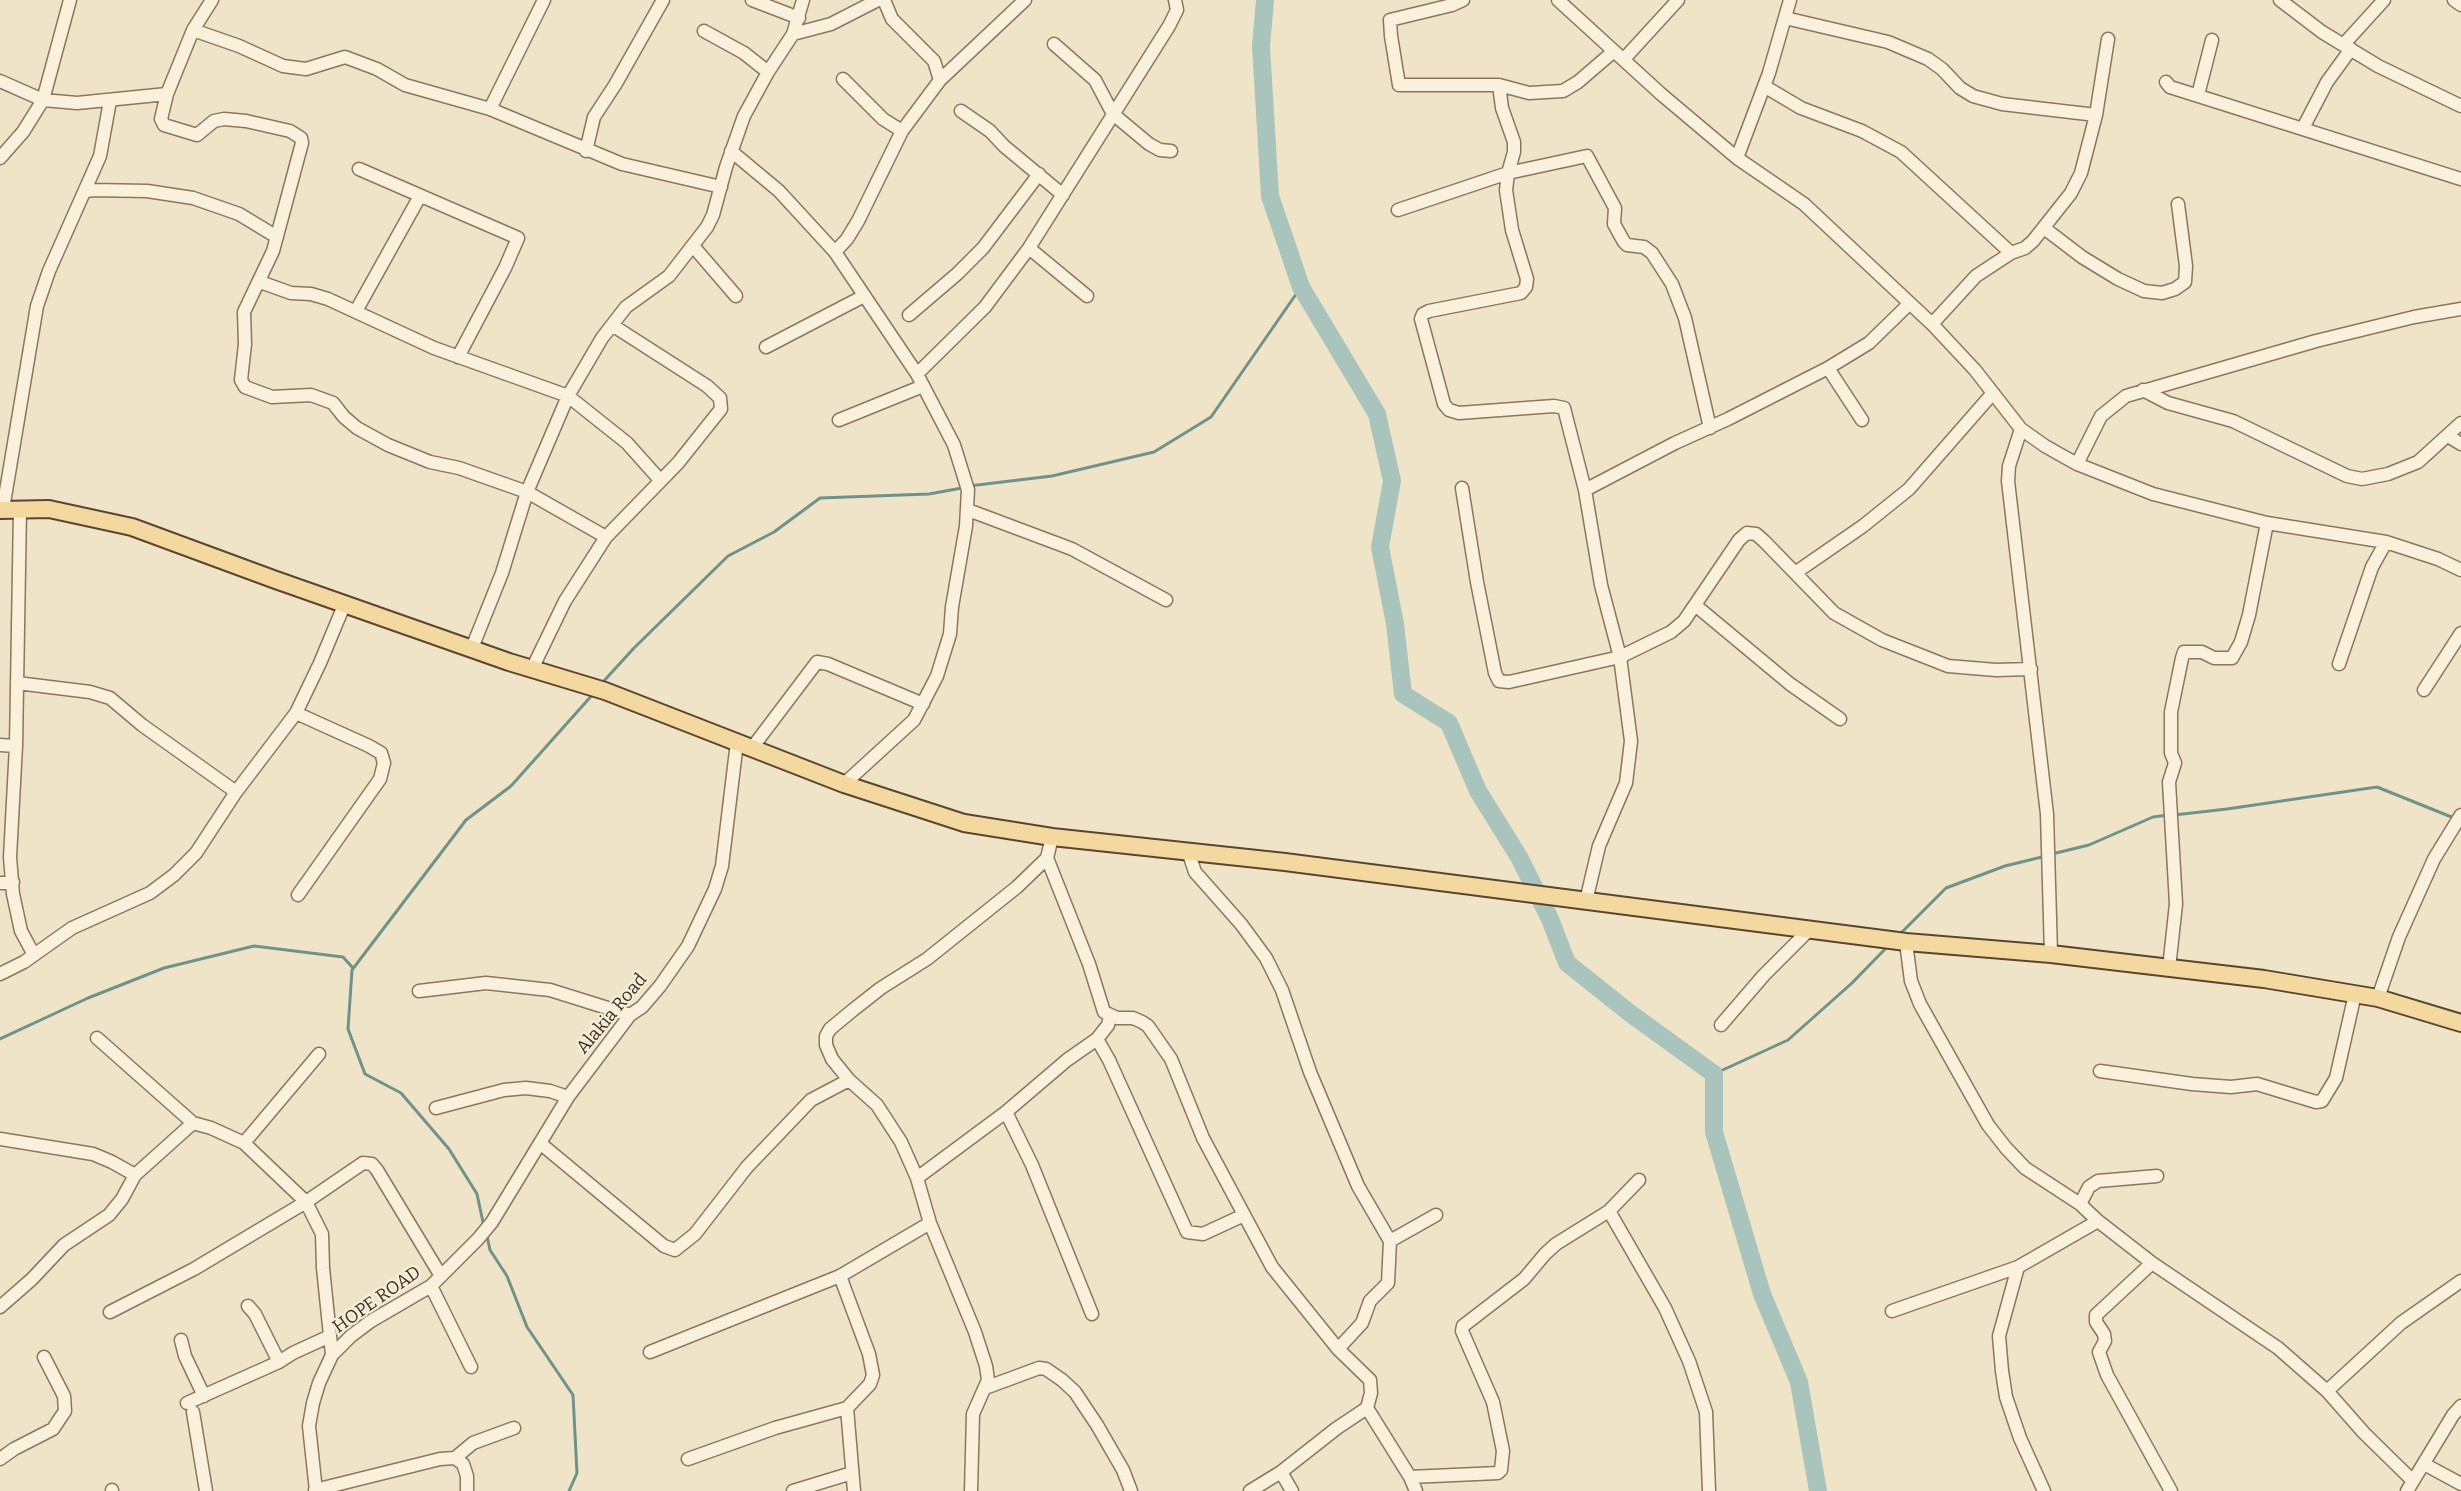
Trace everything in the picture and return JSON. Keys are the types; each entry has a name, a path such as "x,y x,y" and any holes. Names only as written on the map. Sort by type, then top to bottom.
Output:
{"main road":[{"path":"2,509 49,509 132,527 532,669 599,689 844,784 964,823 1052,837 1317,866 1898,940 2051,954 2264,979 2378,998 2461,1023"}],"street":[{"path":"0,158 23,132 43,100 70,0"},
{"path":"212,0 193,30 167,94 161,119 164,125 197,135 213,121 224,119 277,128 301,138 302,148 277,237 260,282 244,312 245,344 241,380 245,387 272,397 311,395 333,403 357,428 388,445 430,462 459,468 527,492 606,537"},
{"path":"490,109 544,0"},
{"path":"586,151 594,117 615,86 663,0"},
{"path":"752,0 799,18"},
{"path":"472,648 502,573 527,492 568,396 612,325 626,307 669,276 693,246 713,214 731,151 744,116 768,72 793,34 803,0"},
{"path":"793,34 831,24 878,0"},
{"path":"884,0 892,19 934,61 940,81"},
{"path":"835,252 847,239 858,221 902,131 940,81 1025,0"},
{"path":"916,374 985,307 1029,248 1169,26 1177,10 1175,0"},
{"path":"1463,0 1452,5 1390,20 1390,36 1399,85 1499,86 1529,93 1563,91 1578,82 1614,51"},
{"path":"1558,0 1661,94 1737,158 1804,204 1932,324 1993,393 2021,429 2077,464 2153,494 2266,523 2386,542 2438,559 2461,570"},
{"path":"1624,59 1678,0"},
{"path":"1737,158 1764,86 1790,0"},
{"path":"2280,0 2322,32 2379,66 2461,106"},
{"path":"2303,128 2347,46 2384,0"},
{"path":"2454,0 2461,5"},
{"path":"1785,18 1888,42 1928,59 1942,69 1960,88 1974,96 2002,104 2096,115"},
{"path":"193,30 239,46 283,66 306,69 345,57 376,69 405,85 490,109 586,151 622,164 721,187"},
{"path":"704,31 744,53 768,72"},
{"path":"1932,324 1976,276 2011,253 2025,248 2071,193 2080,173 2096,115 2109,39"},
{"path":"2198,95 2212,40"},
{"path":"1054,44 1095,81 1113,114 1149,144 1160,150 1171,151"},
{"path":"843,79 883,119 902,131"},
{"path":"0,81 43,100 77,103 167,94"},
{"path":"2166,82 2170,87 2461,179"},
{"path":"1499,86 1502,108 1514,142 1506,190 1512,230 1527,279 1526,287 1521,293 1429,311 1423,314 1421,319 1444,404 1449,411 1460,413 1554,406 1564,408 1585,490 1601,585 1620,657 1629,714 1630,766 1626,783 1599,846 1586,901"},
{"path":"1764,86 1801,108 1862,131 1901,152 2011,253"},
{"path":"2,509 37,306 49,271 100,156 110,101"},
{"path":"961,111 990,131 1063,195"},
{"path":"731,151 779,191 835,252 916,374 954,445 968,500 950,634 938,676 914,720 844,784"},
{"path":"1398,210 1508,173 1587,156 1615,208 1614,224 1624,242 1627,246 1644,247 1652,253 1672,284 1685,318 1710,428"},
{"path":"359,169 509,232 518,238 506,268 458,357"},
{"path":"909,315 984,248 1039,174"},
{"path":"84,192 92,190 147,191 193,198 239,214 277,237"},
{"path":"356,311 420,196"},
{"path":"2044,228 2118,279 2144,291 2162,293 2175,289 2185,282 2186,266 2178,204"},
{"path":"693,246 736,296"},
{"path":"1029,248 1087,296"},
{"path":"260,282 291,293 311,294 328,299 401,334 568,396 627,443 660,480"},
{"path":"766,347 864,296"},
{"path":"1585,490 1828,368 1869,343 1909,304"},
{"path":"2077,464 2102,416 2126,396 2316,342 2414,317 2461,309"},
{"path":"532,669 565,601 606,537 678,463 721,409 720,398 707,386 612,325"},
{"path":"1828,368 1862,420"},
{"path":"839,420 922,386"},
{"path":"2143,390 2168,403 2233,421 2347,476 2362,479 2388,474 2418,462 2461,423"},
{"path":"1795,573 1863,526 1909,489 1993,393"},
{"path":"2021,429 2008,466 2008,480 2049,843 2051,954"},
{"path":"2448,436 2461,444"},
{"path":"1462,488 1495,673 1499,681 1509,682 1620,657 1671,632 1684,621 1739,540 1747,534 1756,534 1764,541 1834,613 1901,650 1948,666 1996,670 2031,669"},
{"path":"968,500 1072,549 1166,600"},
{"path":"20,509 16,746 10,857 6,882 13,894 21,931 34,955"},
{"path":"2169,968 2176,904 2169,782 2175,763 2171,753 2170,712 2184,652 2202,652 2214,658 2232,658 2241,642 2249,615 2266,523"},
{"path":"2339,664 2372,567 2386,542"},
{"path":"0,974 34,955 72,928 150,893 174,875 196,853 236,792 296,713 345,603"},
{"path":"1695,605 1790,684 1840,719"},
{"path":"2424,690 2461,633"},
{"path":"745,745 817,662 828,664 923,704"},
{"path":"17,683 90,692 110,699 142,725 236,792"},
{"path":"296,713 369,746 381,753 384,763 380,779 298,895"},
{"path":"0,745 16,746"},
{"name":"Alakia Road","path":"441,1276 478,1239 492,1221 568,1097 630,1015 651,997 688,946 715,889 745,745"},
{"path":"2378,998 2399,938 2434,859 2461,815"},
{"path":"972,1491 972,1414 988,1380 986,1366 975,1332 930,1223 917,1178 901,1142 877,1105 849,1080 832,1059 826,1045 826,1036 830,1029 881,988 927,959 1017,887 1047,858 1052,837"},
{"path":"1188,851 1195,872 1241,924 1266,958 1282,990 1310,1072 1358,1186 1390,1241 1388,1283 1370,1301 1364,1310 1362,1323 1338,1349"},
{"path":"1047,858 1089,964 1104,1012 1110,1016 1133,1018 1148,1026 1171,1059 1203,1138 1272,1267 1338,1349 1370,1380 1371,1393 1367,1408 1281,1472 1250,1491"},
{"path":"1721,1024 1764,975 1811,928"},
{"path":"1898,940 1920,1004 1988,1125 2025,1168 2080,1204 2152,1263 2278,1348 2328,1391 2410,1486 2453,1415 2461,1406"},
{"path":"419,991 486,982 550,990 630,1015"},
{"path":"2100,1071 2192,1084 2231,1087 2257,1084 2316,1102 2322,1101 2336,1078 2355,994"},
{"path":"917,1178 1006,1112 1067,1060 1097,1039 1108,1025 1110,1016"},
{"path":"97,1038 193,1124 211,1128 244,1143 306,1202 322,1234 323,1268 332,1354"},
{"path":"1097,1039 1109,1060 1187,1232 1203,1234 1244,1215"},
{"path":"244,1143 319,1054"},
{"path":"540,1143 664,1246 675,1250 695,1234 720,1199 757,1156 811,1100 849,1080"},
{"path":"436,1108 504,1090 526,1088 550,1091 568,1097"},
{"path":"1006,1112 1032,1165 1092,1314"},
{"path":"0,1307 32,1279 64,1245 109,1215 123,1199 135,1175 193,1124"},
{"path":"0,1139 93,1154 135,1175"},
{"path":"110,1312 194,1269 306,1202 363,1163 372,1164 441,1276"},
{"path":"2080,1204 2090,1187 2098,1180 2157,1176"},
{"path":"1410,1477 1498,1473 1501,1470 1503,1451 1493,1402 1462,1331 1462,1326 1524,1279 1556,1244 1609,1211 1639,1180"},
{"path":"1609,1211 1665,1308 1689,1360 1706,1412 1709,1491"},
{"path":"1390,1241 1436,1215"},
{"path":"1892,1311 2018,1267 2098,1221"},
{"path":"650,1352 840,1276 930,1223"},
{"path":"2152,1263 2096,1315 2096,1322 2104,1334 2104,1341 2099,1352 2108,1375 2170,1491"},
{"path":"2018,1267 1999,1336 2002,1371 2006,1397 2016,1428 2044,1491"},
{"name":"HOPE ROAD","path":"315,1490 309,1426 319,1383 332,1354 351,1336 431,1286 441,1276"},
{"path":"688,1459 775,1428 847,1408 870,1384 873,1375 869,1354 840,1276"},
{"path":"2328,1391 2401,1323 2461,1281"},
{"path":"431,1286 471,1367"},
{"path":"248,1306 255,1314 279,1362"},
{"path":"206,1491 190,1407 204,1396 330,1336"},
{"path":"181,1340 185,1356 204,1396"},
{"path":"0,1459 14,1449 53,1429 65,1411 64,1396 44,1357"},
{"path":"985,1388 1000,1384 1032,1369 1046,1369 1062,1380 1075,1392 1097,1425 1123,1470 1131,1491"},
{"path":"847,1408 854,1491"},
{"path":"1367,1408 1410,1477 1416,1491"},
{"path":"315,1490 440,1459 455,1458 473,1443 514,1428"},
{"path":"455,1458 463,1464 467,1476 467,1491"},
{"path":"2424,1464 2461,1484"},
{"path":"1281,1472 1292,1491"},
{"path":"793,1491 852,1473"}],"waterway":[{"path":"1265,0 1261,46 1270,196 1301,287 1377,414 1392,481 1380,547 1395,624 1403,694 1449,723 1478,791 1519,857 1550,919 1567,963 1631,1014 1714,1074 1714,1132 1762,1294 1799,1382 1818,1491"},
{"path":"969,486 1052,476 1154,452 1211,417 1301,287"},
{"path":"602,683 634,648 728,556 774,532 820,498 929,494 962,488"},
{"path":"484,1227 477,1194 449,1149 401,1093 365,1074 348,1029 352,970 466,820 511,786 594,693"},
{"path":"2174,815 2377,787 2454,818"},
{"path":"2052,854 2089,845 2153,817 2168,815"},
{"path":"1900,934 1946,888 2005,866 2046,856"},
{"path":"1714,1074 1788,1040 1852,983 1889,945"},
{"path":"0,1039 88,998 164,968 254,946 343,957 353,968"},
{"path":"487,1236 490,1250 507,1276 527,1327 573,1395 577,1473 569,1491"}]}
